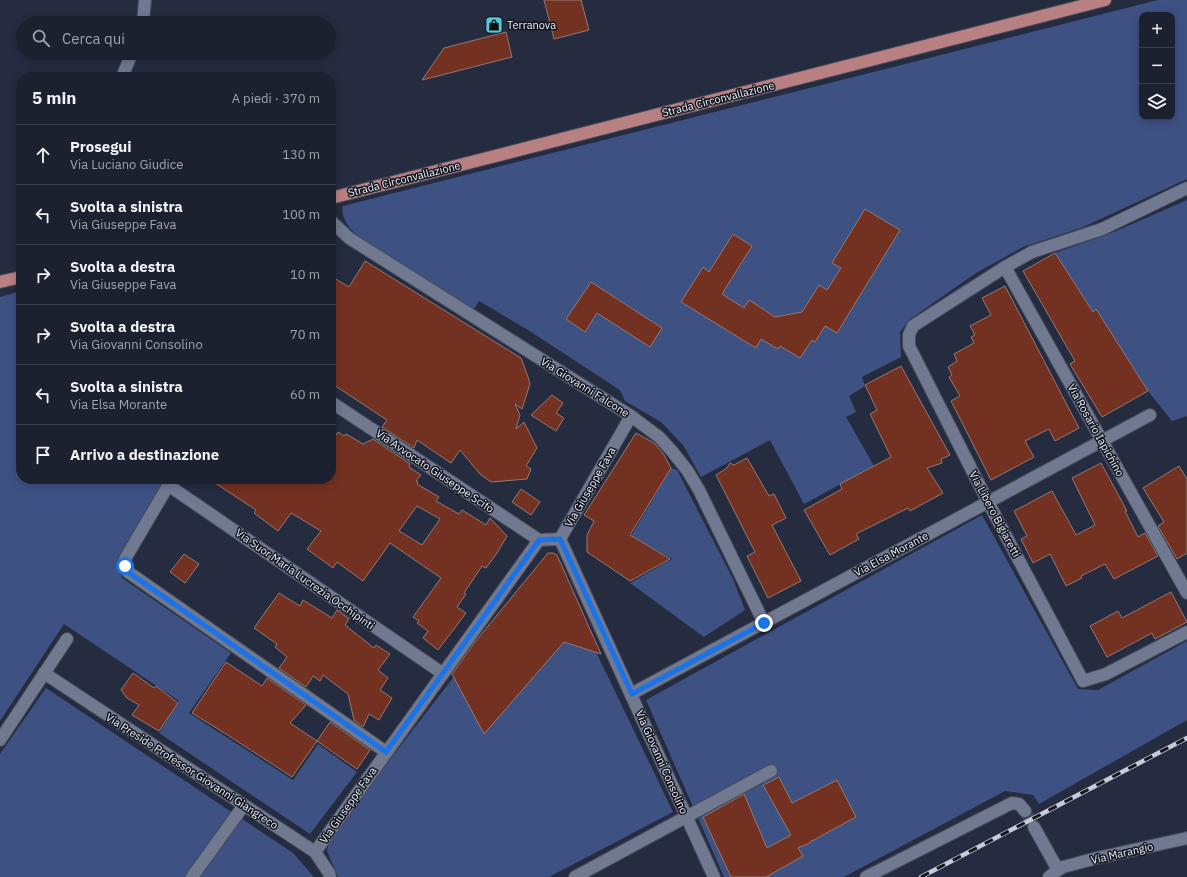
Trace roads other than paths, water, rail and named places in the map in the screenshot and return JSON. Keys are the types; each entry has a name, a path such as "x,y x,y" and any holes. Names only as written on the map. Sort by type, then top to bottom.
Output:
{"main road":[{"name":"Strada Circonvallazione","path":"336,197 1105,0"},
{"path":"0,282 16,278"}],"street":[{"path":"143,16 145,0"},
{"path":"124,72 129,60"},
{"path":"1006,267 1032,252 1102,229 1187,188"},
{"name":"Via Giovanni Falcone","path":"336,229 631,416 659,437 687,470 699,490 764,623"},
{"name":"Via Libero Bigiaretti","path":"1006,267 912,326 909,335 909,346 988,502 1083,681 1106,674 1187,632"},
{"name":"Via Rosario Iapichino","path":"1006,267 1187,594"},
{"name":"Via Avvocato Giuseppe Scifo","path":"336,405 539,540"},
{"name":"Via Elsa Morante","path":"632,694 1150,415"},
{"name":"Via Giuseppe Fava","path":"314,852 539,540 560,539 631,416"},
{"path":"169,484 125,559 125,566 128,572 386,752"},
{"name":"Via Suor Maria Lucrezia Occhipinti","path":"173,484 442,673"},
{"name":"Via Giovanni Consolino","path":"560,539 632,694 714,877"},
{"path":"0,740 67,639"},
{"name":"Via Preside Professor Giovanni Giangreco","path":"44,673 314,852 329,872 330,877"},
{"path":"575,877 771,771"},
{"path":"866,877 1012,803 1019,804 1025,811"},
{"path":"192,877 244,805"},
{"path":"1034,826 1053,873"},
{"name":"Via Marangio","path":"1053,873 1097,858 1187,838"}],"tunnel":[{"path":"1025,811 1034,827"}],"railway":[{"path":"921,877 1187,738"}],"place":[{"name":"Terranova","path":"494,25"}]}
